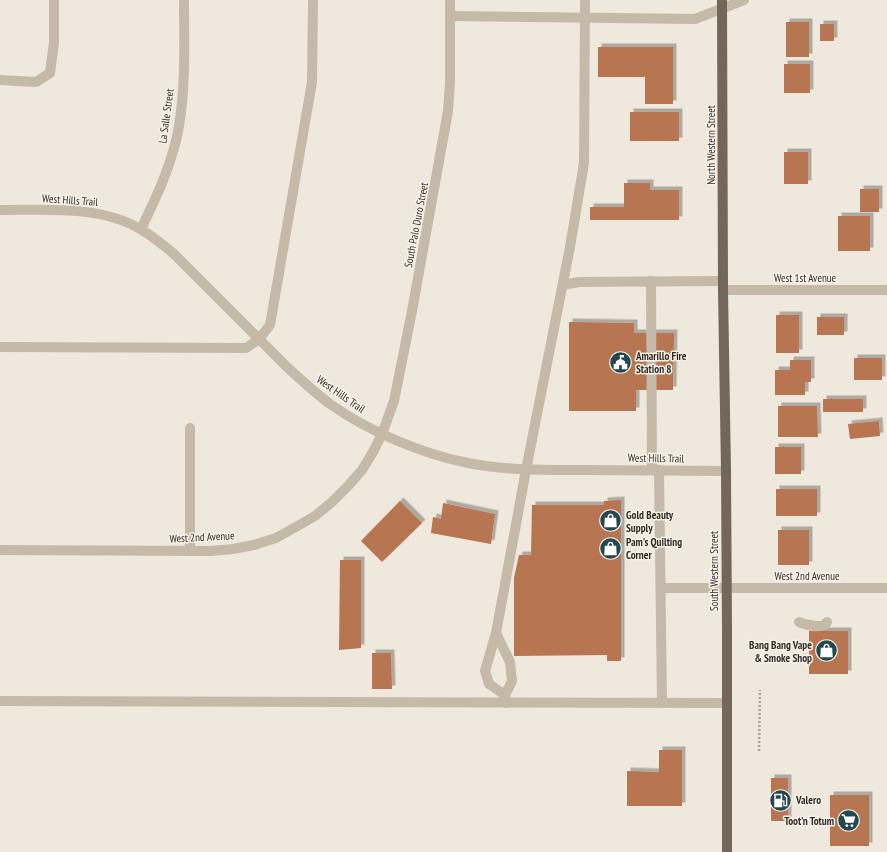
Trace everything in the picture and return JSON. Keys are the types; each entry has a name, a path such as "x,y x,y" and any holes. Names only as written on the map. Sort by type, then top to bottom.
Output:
{"main road":[{"name":"North Western Street","path":"722,4 723,286"},
{"name":"South Western Street","path":"723,286 726,471 727,852"}],"street":[{"path":"0,80 36,82 50,73 54,42 54,0"},
{"name":"La Salle Street","path":"141,229 165,177 174,150 179,126 184,70 184,0"},
{"path":"0,347 246,348 259,339 270,325 312,82 312,0"},
{"name":"South Palo Duro Street","path":"382,434 396,394 445,132 450,83 450,0"},
{"path":"505,699 489,684 485,671 496,633 526,470 563,285 584,163 585,0"},
{"path":"450,16 695,19 722,4 744,0"},
{"name":"West Hills Trail","path":"0,210 83,211 105,215 141,229 174,254 305,384 330,404 353,418 382,434 411,446 468,463 526,470 726,471"},
{"path":"650,281 655,470 661,588 662,703"},
{"name":"West 1st Avenue","path":"563,285 578,282 650,281 723,286 887,290"},
{"path":"190,428 190,551"},
{"name":"West 2nd Avenue","path":"0,550 211,551 254,545 276,538 315,516 332,502 362,470 382,434"},
{"name":"West 2nd Avenue","path":"661,588 887,588"},
{"path":"799,622 808,626 822,626 825,625 826,622"},
{"path":"496,633 510,662 512,681 505,699"},
{"path":"0,701 505,699 727,703"}],"path":[{"path":"759,751 760,690"}],"building":[{"path":"786,22 809,22 809,57 786,57"},
{"path":"820,24 834,24 834,41 820,41"},
{"path":"598,47 673,47 673,104 645,104 645,77 598,77"},
{"path":"784,64 810,64 810,93 784,93"},
{"path":"630,112 679,112 679,141 630,141"},
{"path":"784,152 808,152 808,184 784,184"},
{"path":"624,183 650,183 650,190 679,190 679,220 590,220 590,207 624,207"},
{"path":"860,189 879,189 879,212 860,212"},
{"path":"838,216 870,216 870,251 838,251"},
{"path":"776,315 799,315 799,353 776,353"},
{"path":"817,317 844,317 844,335 817,335"},
{"name":"Amarillo Fire Station 8","path":"569,322 634,323 634,333 674,333 673,390 636,390 636,411 569,411"},
{"path":"854,358 882,358 882,380 854,380"},
{"path":"790,360 811,360 811,382 805,382 805,395 775,395 775,370 790,370"},
{"path":"823,399 863,399 863,412 823,412"},
{"path":"778,406 817,406 818,437 778,437"},
{"path":"879,421 880,436 850,439 848,424"},
{"path":"775,447 801,447 801,474 775,474"},
{"path":"776,489 817,489 817,516 776,516"},
{"path":"621,500 621,661 607,661 607,655 514,656 514,578 519,555 531,555 532,505 604,505 604,501"},
{"path":"400,501 422,523 382,562 361,541"},
{"path":"443,503 495,514 491,544 431,533 433,517 441,519"},
{"path":"778,530 809,530 809,565 778,565"},
{"path":"340,560 361,560 361,648 339,650"},
{"path":"809,631 848,631 848,674 809,674"},
{"path":"372,653 391,653 392,689 372,689"},
{"path":"659,750 682,750 682,806 627,806 627,771 659,772"},
{"name":"Valero","path":"771,778 788,778 788,821 771,821"},
{"path":"830,795 869,795 869,846 830,846"}],"place":[{"name":"Amarillo Fire Station 8","path":"621,362"},
{"name":"Gold Beauty Supply","path":"611,521"},
{"name":"Pam's Quilting Corner","path":"611,548"},
{"name":"Bang Bang Vape & Smoke Shop","path":"827,651"},
{"name":"Valero","path":"780,800"},
{"name":"Toot'n Totum","path":"849,821"}]}
